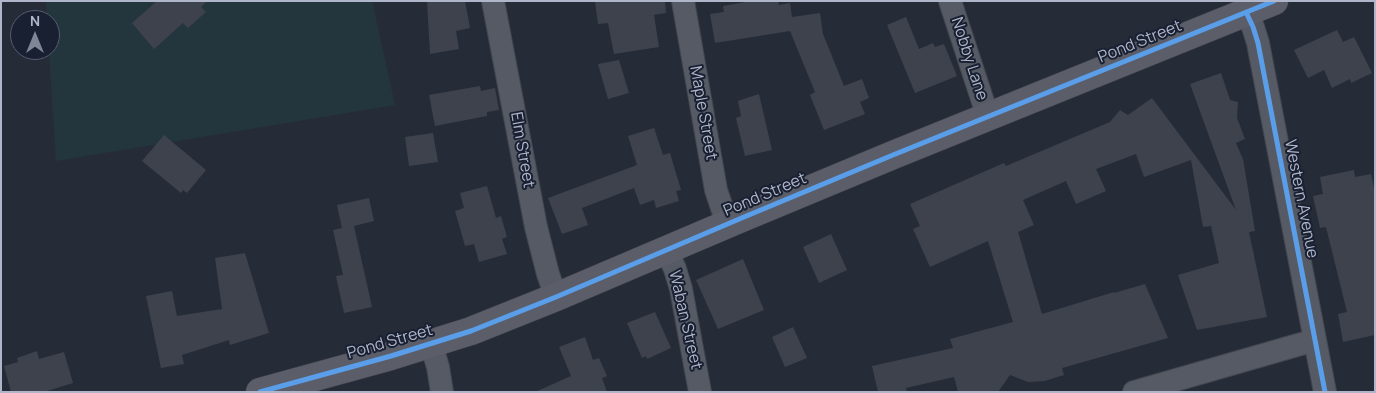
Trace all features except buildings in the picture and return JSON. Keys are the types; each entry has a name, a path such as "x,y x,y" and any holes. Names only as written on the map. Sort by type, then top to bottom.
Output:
{"street":[{"name":"Elm Street","path":"494,1 536,227 549,279 556,297"},
{"name":"Maple Street","path":"683,1 716,190 728,224"},
{"name":"Nobby Lane","path":"950,1 988,117"},
{"name":"Pond Street","path":"260,392 471,331 1274,1"},
{"name":"Western Avenue","path":"1246,12 1258,43 1325,392"},
{"name":"Waban Street","path":"666,250 681,289 700,392"},
{"path":"1134,392 1315,340"},
{"path":"431,344 438,367 442,392"}],"shaded area":[{"path":"46,1 372,1 395,105 56,161 50,60 60,60 60,10 46,10"}],"cycle path":[{"path":"260,392 391,356 471,331 893,155 1274,1"},
{"path":"1246,12 1258,43 1325,392"}]}
